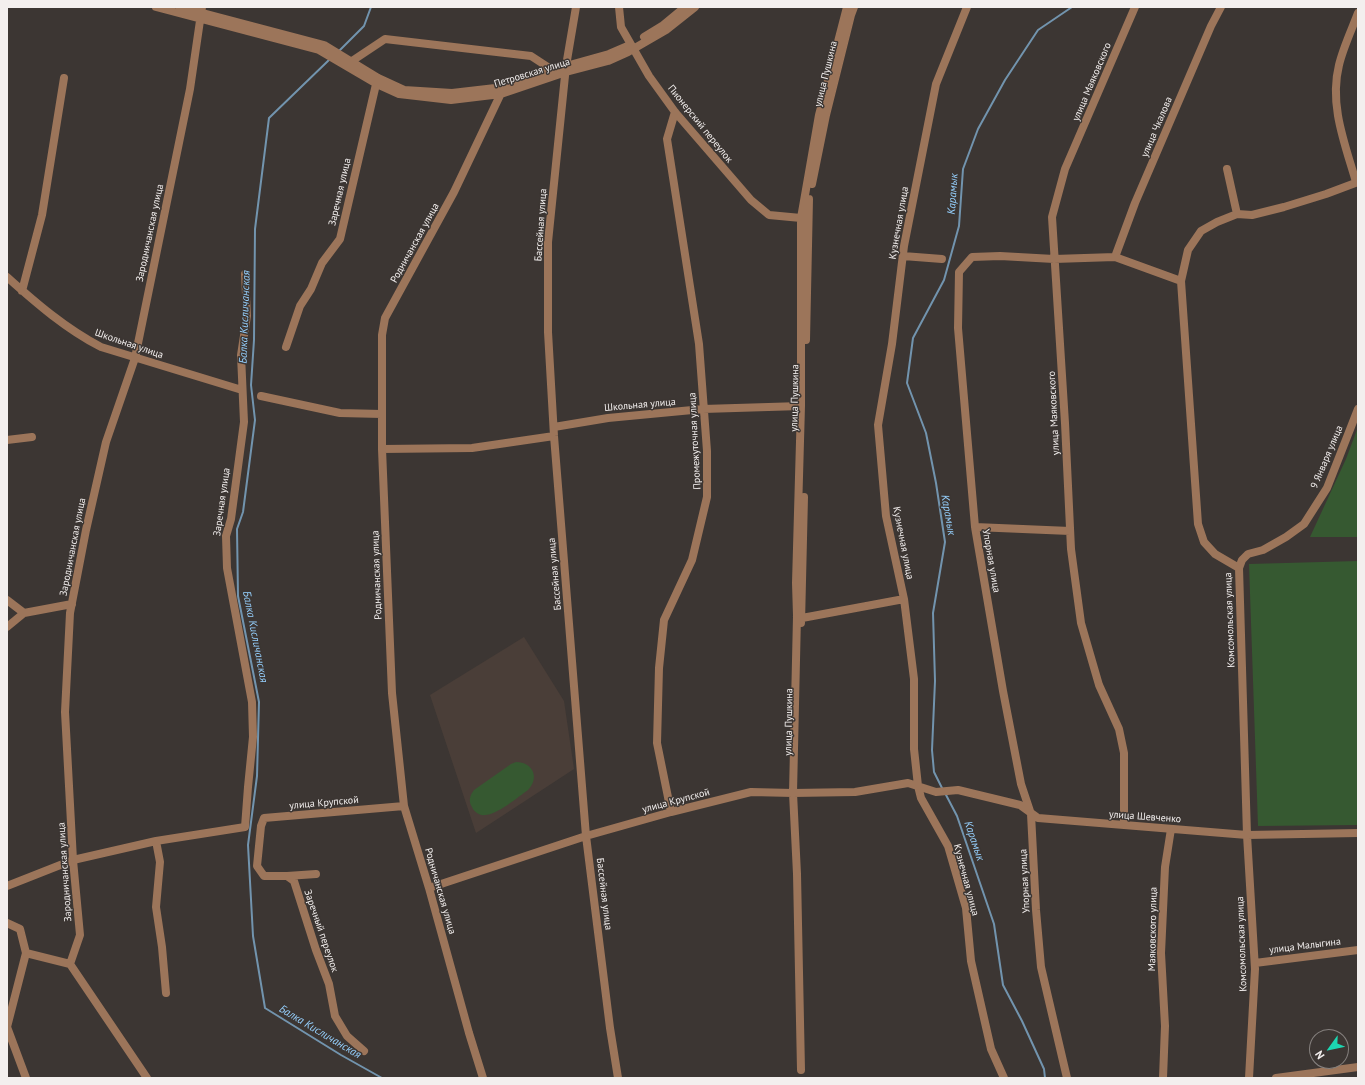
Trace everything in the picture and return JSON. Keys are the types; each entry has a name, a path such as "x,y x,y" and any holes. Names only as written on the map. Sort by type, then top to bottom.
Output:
{"street":[{"path":"156,7 201,13"},
{"path":"180,7 322,47 352,61 377,81"},
{"name":"Бассейная улица","path":"576,7 566,69 548,242 548,332 554,436 586,836 610,1028 618,1078"},
{"name":"Пионерский переулок","path":"619,7 621,27 649,76 675,112 751,200 769,215 801,218"},
{"path":"632,47 662,26 685,7"},
{"path":"322,47 342,63 377,81 404,90 452,93 503,91 554,70 566,69 632,47 666,30 695,7"},
{"name":"улица Пушкина","path":"799,617 796,583 801,406 801,218 819,115 847,7"},
{"name":"улица Пушкина","path":"801,1070 797,874 793,793 798,783 799,617 808,203 826,115 854,7"},
{"name":"Кузнечная улица","path":"967,7 936,84 903,256 892,344 878,425 886,516 904,599 914,680 914,749 918,786 921,798 948,846 966,908 971,961 991,1049 1004,1078"},
{"name":"улица Маяковского","path":"1124,825 1124,753 1119,729 1099,685 1081,623 1071,549 1065,423 1052,217 1065,168 1135,7"},
{"name":"улица Чкалова","path":"1115,257 1135,203 1208,33 1221,7"},
{"name":"Зародничанская улица","path":"70,964 80,935 73,860 65,712 70,613 86,530 106,442 135,358 190,89 201,13"},
{"path":"1357,182 1337,116 1335,89 1339,64 1358,13"},
{"path":"352,61 385,39 531,56 554,70"},
{"name":"Петровская улица","path":"503,91 566,69"},
{"path":"22,291 42,215 64,78"},
{"name":"Заречная улица","path":"286,347 300,306 311,289 322,263 340,239 377,81"},
{"name":"Родничанская улица","path":"483,1078 404,806 392,693 382,449 382,335 385,318 454,192 503,91"},
{"name":"Промежуточная улица","path":"670,812 657,744 659,668 664,620 692,560 707,497 707,451 699,344 667,139 675,112"},
{"path":"1227,169 1237,214"},
{"name":"Комсомольская улица","path":"1249,1078 1254,1006 1255,963 1247,835 1239,568 1215,554 1204,542 1198,524 1181,281 1188,250 1201,231 1217,222 1237,214 1252,215 1284,207 1326,194 1357,182"},
{"path":"903,256 942,259"},
{"name":"Упорная улица","path":"1068,1078 1041,967 1036,910 1031,814 1021,784 1003,691 975,527 958,328 959,272 972,257 1000,256 1054,259 1115,257 1181,281"},
{"name":"Заречная улица","path":"156,841 245,827 253,737 252,702 227,568 226,536 230,520 244,422 240,355 247,316 245,274"},
{"name":"Школьная улица","path":"7,277 22,291 86,339 135,358 242,390"},
{"path":"261,396 340,413 382,414"},
{"name":"Школьная улица","path":"554,427 608,418 704,409 801,406"},
{"name":"9 Января улица","path":"1239,568 1242,560 1248,554 1263,550 1286,537 1304,524 1327,488 1358,409"},
{"path":"382,449 472,448 554,436"},
{"path":"7,440 32,437"},
{"path":"975,527 1070,530"},
{"path":"799,617 904,599"},
{"path":"7,600 24,614"},
{"path":"7,627 24,614 72,604"},
{"name":"улица Крупской","path":"429,888 586,836 670,812 751,792 856,792 908,783 936,792"},
{"name":"улица Шевченко","path":"936,792 958,790 1020,805 1038,818 1247,835 1358,833"},
{"name":"улица Крупской","path":"287,876 264,876 258,866 260,826 264,818 404,806"},
{"name":"Маяковского улица","path":"1163,1078 1165,1026 1161,953 1165,867 1171,829"},
{"path":"7,886 73,860 156,841 160,862 156,907 162,947 166,993"},
{"path":"287,876 316,874"},
{"name":"Заречный переулок","path":"287,876 294,881 316,950 329,984 335,1016 347,1036 364,1051"},
{"path":"7,923 20,929 26,953 7,1028 26,1078"},
{"name":"улица Малыгина","path":"1255,963 1358,950"},
{"path":"26,953 70,964 147,1078"},
{"path":"1276,1078 1358,1067"}],"shaded area":[{"path":"524,637 564,701 574,769 476,833 430,695"}],"green space":[{"path":"1358,427 1358,537 1310,537 1346,459"},
{"path":"1358,561 1358,825 1258,826 1249,564"},
{"path":"516,762 527,765 533,772 534,781 528,790 495,812 483,815 476,812 471,805 470,800 474,790"}],"waterway":[{"name":"Балка Кисличанская","path":"338,52 364,26 371,7"},
{"name":"Карамык","path":"943,790 934,772 932,750 935,681 933,613 945,542 936,483 926,433 907,383 913,338 944,280 959,226 963,169 978,129 1005,80 1038,30 1072,7"},
{"name":"Балка Кисличанская","path":"330,59 269,118 255,229 254,340 251,385 255,420 243,512 237,529 238,596 259,702 257,776 248,845 253,936 265,1008 341,1055 382,1078"},
{"name":"Карамык","path":"945,793 957,816 994,924 1003,985 1022,1021 1044,1069 1045,1078"}]}
